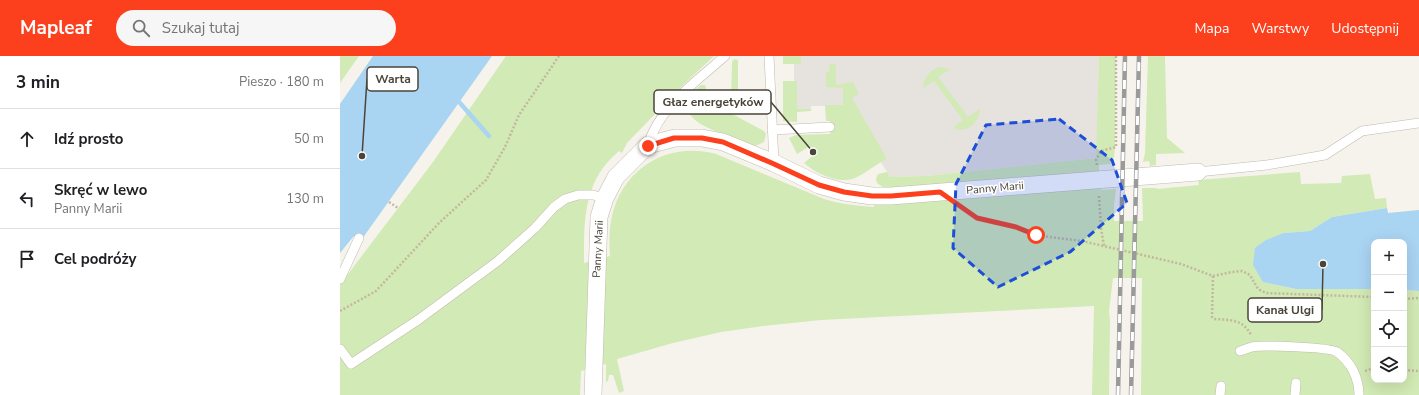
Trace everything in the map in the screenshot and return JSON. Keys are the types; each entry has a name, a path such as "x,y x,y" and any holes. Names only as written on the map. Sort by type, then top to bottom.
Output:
{"street":[{"name":"Panny Marii","path":"593,395 599,217 605,198 616,177 648,146 674,138 702,138 723,142 819,185 844,192 872,196 891,196 1198,172"}],"lane":[{"path":"648,146 652,134 661,118 686,91 725,56"},
{"path":"768,56 774,164"},
{"path":"1198,172 1267,165 1325,155 1362,131 1419,124"},
{"path":"772,130 830,127"},
{"path":"340,349 351,364 418,320 498,261 534,228 554,207 565,199 593,195 605,198"},
{"path":"340,279 359,238"},
{"path":"1240,351 1252,347 1311,348 1336,352 1348,362 1355,374 1358,395"},
{"path":"1295,395 1296,383"}],"path":[{"path":"340,311 376,291 439,223 486,180 519,115 559,56"},
{"path":"1096,160 1100,151 1116,147 1116,56"},
{"path":"940,192 977,218 1016,227 1036,235 1075,240 1104,246 1181,264 1213,276 1242,271 1250,275 1258,289 1266,293 1371,297"},
{"path":"1099,199 1104,246"},
{"path":"389,202 398,208"},
{"path":"1213,276 1212,317 1214,319 1240,322 1248,328 1251,335 1252,347"},
{"path":"1407,299 1419,298"},
{"path":"1407,370 1419,371"}],"highlighted area":[{"path":"1059,119 1112,160 1127,203 1070,252 998,287 953,248 956,184 986,125"}],"shaded area":[{"path":"801,56 1099,56 1097,158 926,176 890,177 881,162 887,158 843,106 811,106 811,109 797,109 797,81 794,81 794,64 801,64"}],"green space":[{"path":"340,56 359,56 340,83"},
{"path":"506,56 714,56 681,87 627,143 622,153 619,151 598,175 588,202 584,232 584,263 610,256 610,226 612,216 618,199 626,184 637,172 650,162 665,155 681,151 698,151 716,154 824,199 868,207 874,207 874,203 1100,186 1101,190 1116,189 1114,221 1143,221 1142,188 1157,189 1199,185 1198,180 1300,172 1301,184 1341,183 1342,176 1370,174 1375,199 1386,198 1387,208 1332,217 1310,231 1284,233 1263,282 1296,289 1371,289 1371,383 1407,383 1407,290 1419,291 1419,395 1141,395 1142,278 1113,278 1109,311 1109,395 1092,395 1094,306 821,320 721,332 673,343 617,359 624,391 619,393 613,375 609,375 608,381 606,382 606,364 581,371 580,395 340,395 340,281 342,282 433,162"},
{"path":"783,56 801,56 801,64 783,64"},
{"path":"1099,56 1116,56 1114,157 1110,164 1099,165 1099,171 927,186 884,188 877,183 876,179 878,174 887,172 890,177 926,176 1096,158"},
{"path":"1148,56 1165,56 1167,138 1185,153 1156,154 1156,165 1150,166 1149,161 1143,162 1145,153"},
{"path":"734,59 738,60 738,103 737,105 733,106 731,103 732,62"},
{"path":"829,64 836,64 836,85 853,82 859,94 852,98 887,159 859,176 849,180 835,179 814,171 804,163 816,153 810,146 797,154 789,138 796,135 830,134 830,121 826,121 825,105 843,105 843,88 826,87 826,72 830,72"},
{"path":"940,67 950,69 938,77 968,117 980,109 975,123 963,130 953,128 963,120 934,81 923,88 930,72"},
{"path":"783,81 797,81 797,109 811,109 811,111 797,112 797,122 783,121"},
{"path":"701,85 705,85 706,87 707,104 734,115 764,131 766,134 764,142 755,146 716,132 700,124 693,118 687,105 690,96"}],"water":[{"path":"373,56 492,56 362,239 355,236 353,237 340,253 340,104"},
{"path":"1387,208 1388,213 1419,210 1419,291 1407,290 1407,239 1371,239 1371,289 1296,289 1263,282 1253,265 1255,248 1266,240 1284,233 1310,231 1332,217"}],"waterway":[{"path":"460,103 489,136"}],"railway":[{"path":"1118,395 1125,56"},
{"path":"1131,395 1139,56"}],"place":[{"name":"Głaz energetyków","path":"813,152"},
{"name":"Warta","path":"362,156"},
{"name":"Kanał Ulgi","path":"1323,264"}],"route":[{"path":"648,146 674,138 702,138 723,142 819,185 844,192 872,196 891,196 940,192 977,218 1016,227 1036,235"}]}
